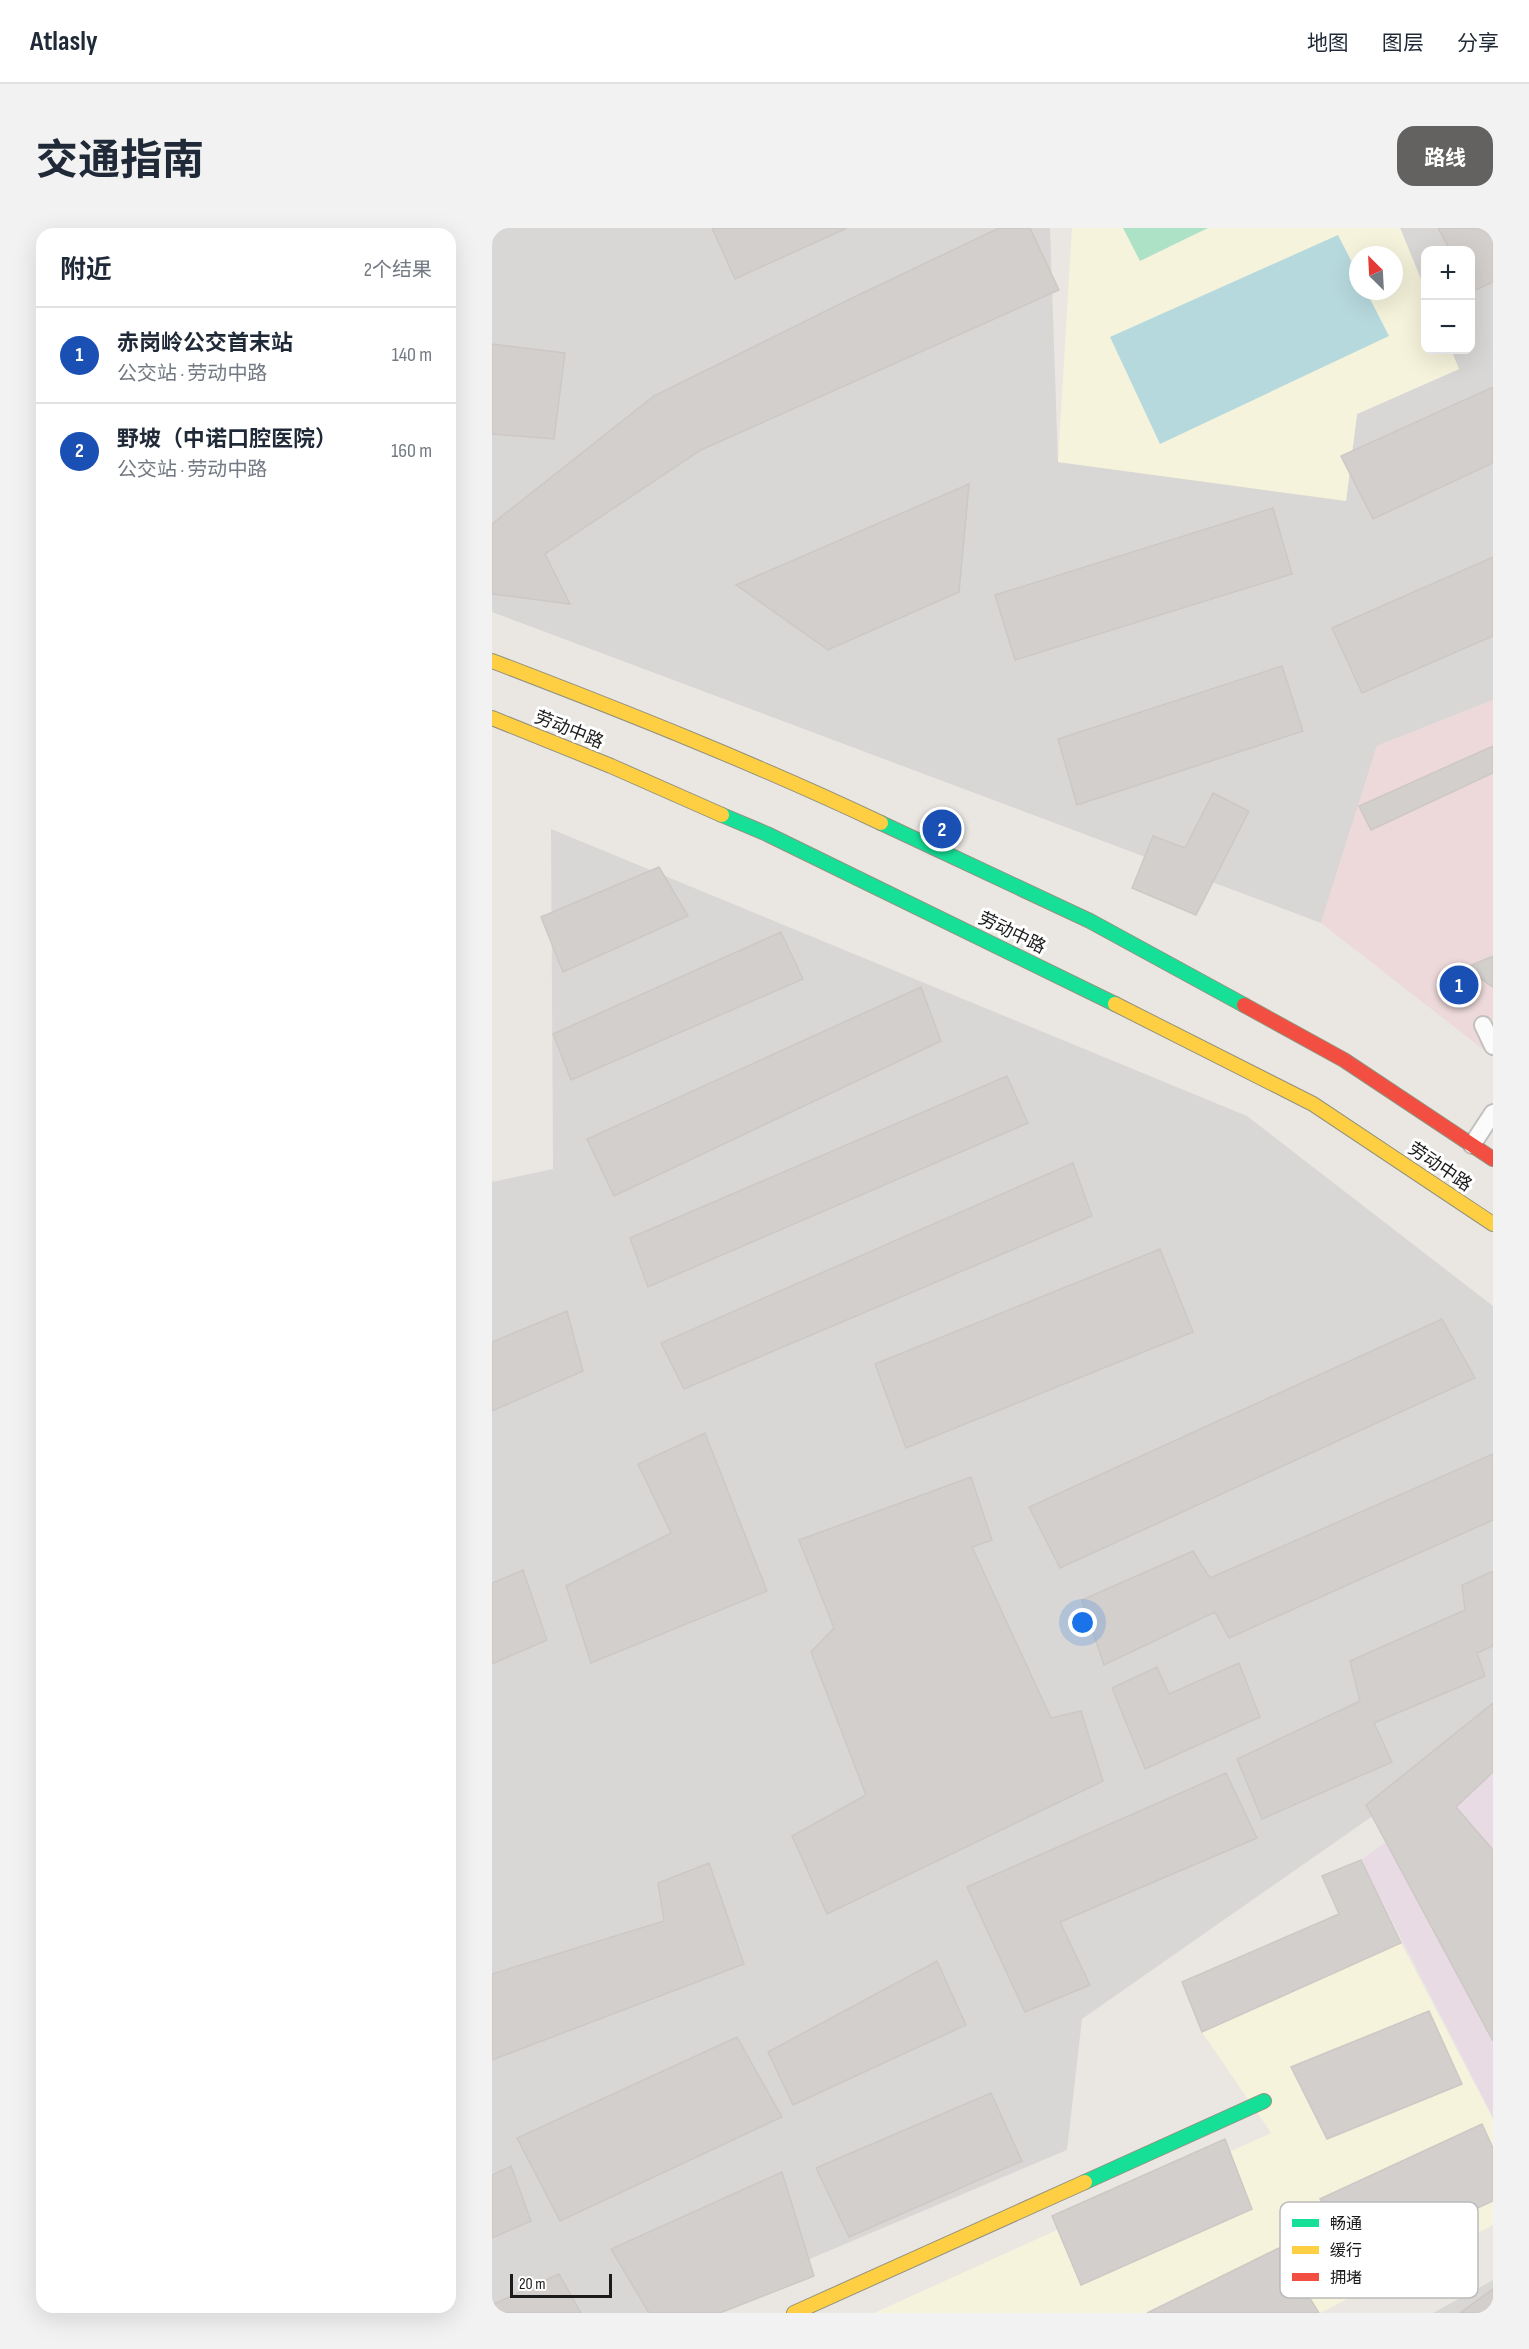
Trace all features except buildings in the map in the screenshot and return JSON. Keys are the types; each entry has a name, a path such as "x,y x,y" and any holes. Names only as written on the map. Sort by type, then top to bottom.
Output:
{"main road":[{"name":"劳动中路","path":"492,661 635,716 796,783 1090,921 1344,1060 1493,1159"},
{"name":"劳动中路","path":"492,718 611,766 767,834 1071,981 1314,1104 1493,1224"},
{"path":"794,2313 1264,2101"}],"lane":[{"path":"1483,1025 1493,1046"},
{"path":"1472,1145 1493,1113"}],"shaded area":[{"path":"492,228 1050,228 1058,462 1346,500 1357,414 1459,369 1453,354 1475,354 1475,246 1421,246 1421,279 1400,228 1493,228 1493,700 1377,746 1321,923 492,612"},
{"path":"1072,228 1400,228 1421,279 1421,354 1453,354 1459,369 1357,414 1346,501 1058,462"},
{"path":"1493,700 1493,1057 1321,923 1377,746"},
{"path":"551,829 1247,1116 1493,1306 1493,1732 1082,2019 1067,2150 682,2313 492,2313 492,1182 553,1169"},
{"path":"1493,1766 1493,2117 1361,1860"},
{"path":"1401,1943 1493,2119 1493,2225 1478,2233 1478,2202 1280,2202 1280,2298 1349,2298 1320,2313 874,2313 1271,2133 1202,2032"},
{"path":"1493,2280 1493,2313 1433,2313 1460,2298 1478,2298 1478,2288"}],"green space":[{"path":"1123,228 1208,228 1140,261"}],"water":[{"path":"1338,235 1349,256 1349,300 1371,300 1389,336 1160,444 1110,337"}],"traffic: fast":[{"path":"722,815 767,834 1115,1004"},
{"path":"881,823 1090,921 1244,1005"},
{"path":"1085,2182 1264,2101"}],"traffic: slow":[{"path":"492,661 688,738 881,823"},
{"path":"492,718 611,766 722,815"},
{"path":"1115,1004 1313,1104 1493,1224"},
{"path":"794,2313 1085,2182"}],"traffic: jam":[{"path":"1244,1005 1344,1060 1493,1159"}],"place":[{"name":"野坡（中诺口腔医院）","path":"942,829"},
{"name":"赤岗岭公交首末站","path":"1459,985"}]}
